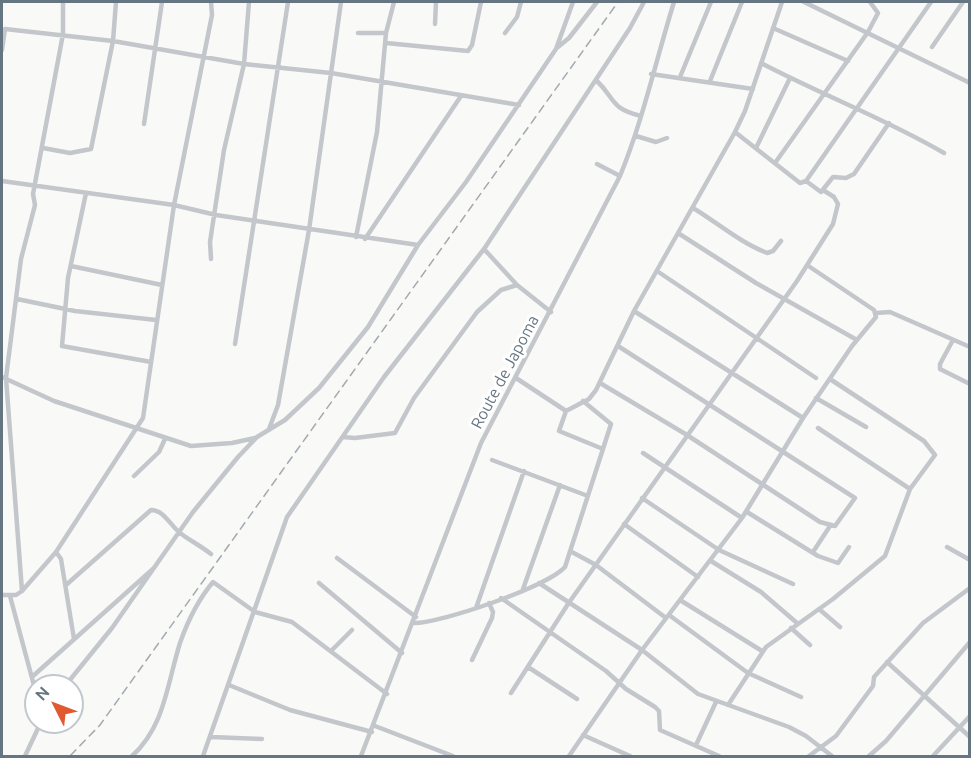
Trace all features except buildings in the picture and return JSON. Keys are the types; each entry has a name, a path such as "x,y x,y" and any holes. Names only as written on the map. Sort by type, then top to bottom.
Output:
{"street":[{"path":"22,591 4,378 21,259 37,187 63,34 63,2"},
{"path":"43,148 70,153 90,148 113,41 116,2"},
{"path":"144,124 162,2"},
{"path":"2,595 10,596 22,591 56,552 143,418 174,205 212,15 211,2"},
{"path":"211,259 210,242 228,131 244,64 249,2"},
{"path":"235,344 288,2"},
{"path":"269,429 277,410 309,230 341,2"},
{"path":"357,237 377,132 386,33 394,2"},
{"path":"435,24 436,2"},
{"path":"386,43 468,51 472,45 481,2"},
{"path":"504,33 517,17 521,2"},
{"path":"75,674 112,628 196,509 257,437 294,412 338,366 368,327 418,245 519,105 556,49 573,2"},
{"path":"556,49 569,38 597,2"},
{"path":"203,756 287,517 310,480 407,346 484,249 596,80 644,2"},
{"name":"Route de Japoma","path":"361,756 374,729 481,443 620,176 636,136 651,74 674,2"},
{"path":"680,77 711,2"},
{"path":"710,81 742,2"},
{"path":"603,449 559,431 566,411 589,399 600,383 634,311 735,132 753,89 782,2"},
{"path":"804,2 969,82"},
{"path":"775,163 868,32 878,13 870,2"},
{"path":"735,132 800,183 806,181 897,46 931,2"},
{"path":"932,47 963,2"},
{"path":"773,27 848,61"},
{"path":"2,50 5,29 63,34 244,64 331,73 519,105"},
{"path":"358,33 386,33"},
{"path":"761,63 856,110 889,123 944,153"},
{"path":"651,74 753,89"},
{"path":"756,148 790,78"},
{"path":"596,80 606,89 618,108 641,116"},
{"path":"365,238 461,96"},
{"path":"823,190 833,177 846,178 854,174 889,123"},
{"path":"636,136 656,142 667,138"},
{"path":"597,164 620,176"},
{"path":"511,693 568,604 784,298 833,224 838,204 834,197 823,190 819,191 806,181"},
{"path":"2,182 174,205 216,215 418,245"},
{"path":"86,193 71,266 63,347 151,362"},
{"path":"693,208 723,226 744,244 767,254 773,251 781,241"},
{"path":"678,233 857,340"},
{"path":"484,249 517,285 551,312"},
{"path":"807,265 876,313 890,312 969,347"},
{"path":"71,266 162,285"},
{"path":"657,271 816,378"},
{"path":"343,437 395,433 414,398 477,312 501,290 517,285"},
{"path":"17,299 75,311 156,321"},
{"path":"634,311 802,418"},
{"path":"569,756 642,650 747,512 802,418 876,313"},
{"path":"953,340 940,364 940,369 969,384"},
{"path":"618,346 855,498 840,521 830,526 813,552"},
{"path":"4,378 54,401 165,439 197,447 232,444 257,437"},
{"path":"516,378 566,411"},
{"path":"728,705 762,651 885,556 910,489 932,463 934,451 924,441 830,379"},
{"path":"600,383 830,526"},
{"path":"816,398 866,427"},
{"path":"337,558 415,620 431,623 489,603 562,571 611,424 582,401"},
{"path":"818,428 910,489"},
{"path":"134,476 159,452 165,439"},
{"path":"643,453 742,519"},
{"path":"492,460 588,496"},
{"path":"476,608 524,471"},
{"path":"523,589 560,485"},
{"path":"642,498 719,550 793,584"},
{"path":"66,585 151,510 161,513 180,533 194,540 211,554"},
{"path":"747,512 813,552 838,563 849,547"},
{"path":"624,524 698,577"},
{"path":"947,548 969,560"},
{"path":"570,551 596,565 748,673 801,697"},
{"path":"56,552 61,559 74,639"},
{"path":"711,561 761,592 797,623"},
{"path":"35,674 156,567"},
{"path":"132,756 153,734 183,636 195,606 213,582 255,612 292,622 387,694"},
{"path":"320,583 402,653"},
{"path":"539,583 642,650 698,694 789,727 822,747 832,756"},
{"path":"809,756 839,733 873,686 874,677 923,623 969,588"},
{"path":"10,596 32,674"},
{"path":"501,598 659,711 660,730 719,756"},
{"path":"680,600 762,651"},
{"path":"472,660 494,612 489,603"},
{"path":"819,609 840,627"},
{"path":"791,628 810,645"},
{"path":"331,651 352,630"},
{"path":"869,756 969,642"},
{"path":"887,662 969,737"},
{"path":"528,667 577,699"},
{"path":"229,685 290,710 374,729 453,756"},
{"path":"696,745 716,702"},
{"path":"933,756 969,716"},
{"path":"25,756 35,734"},
{"path":"583,735 630,756"},
{"path":"211,737 262,739"}],"railway":[{"path":"70,756 100,725 618,2"}]}
